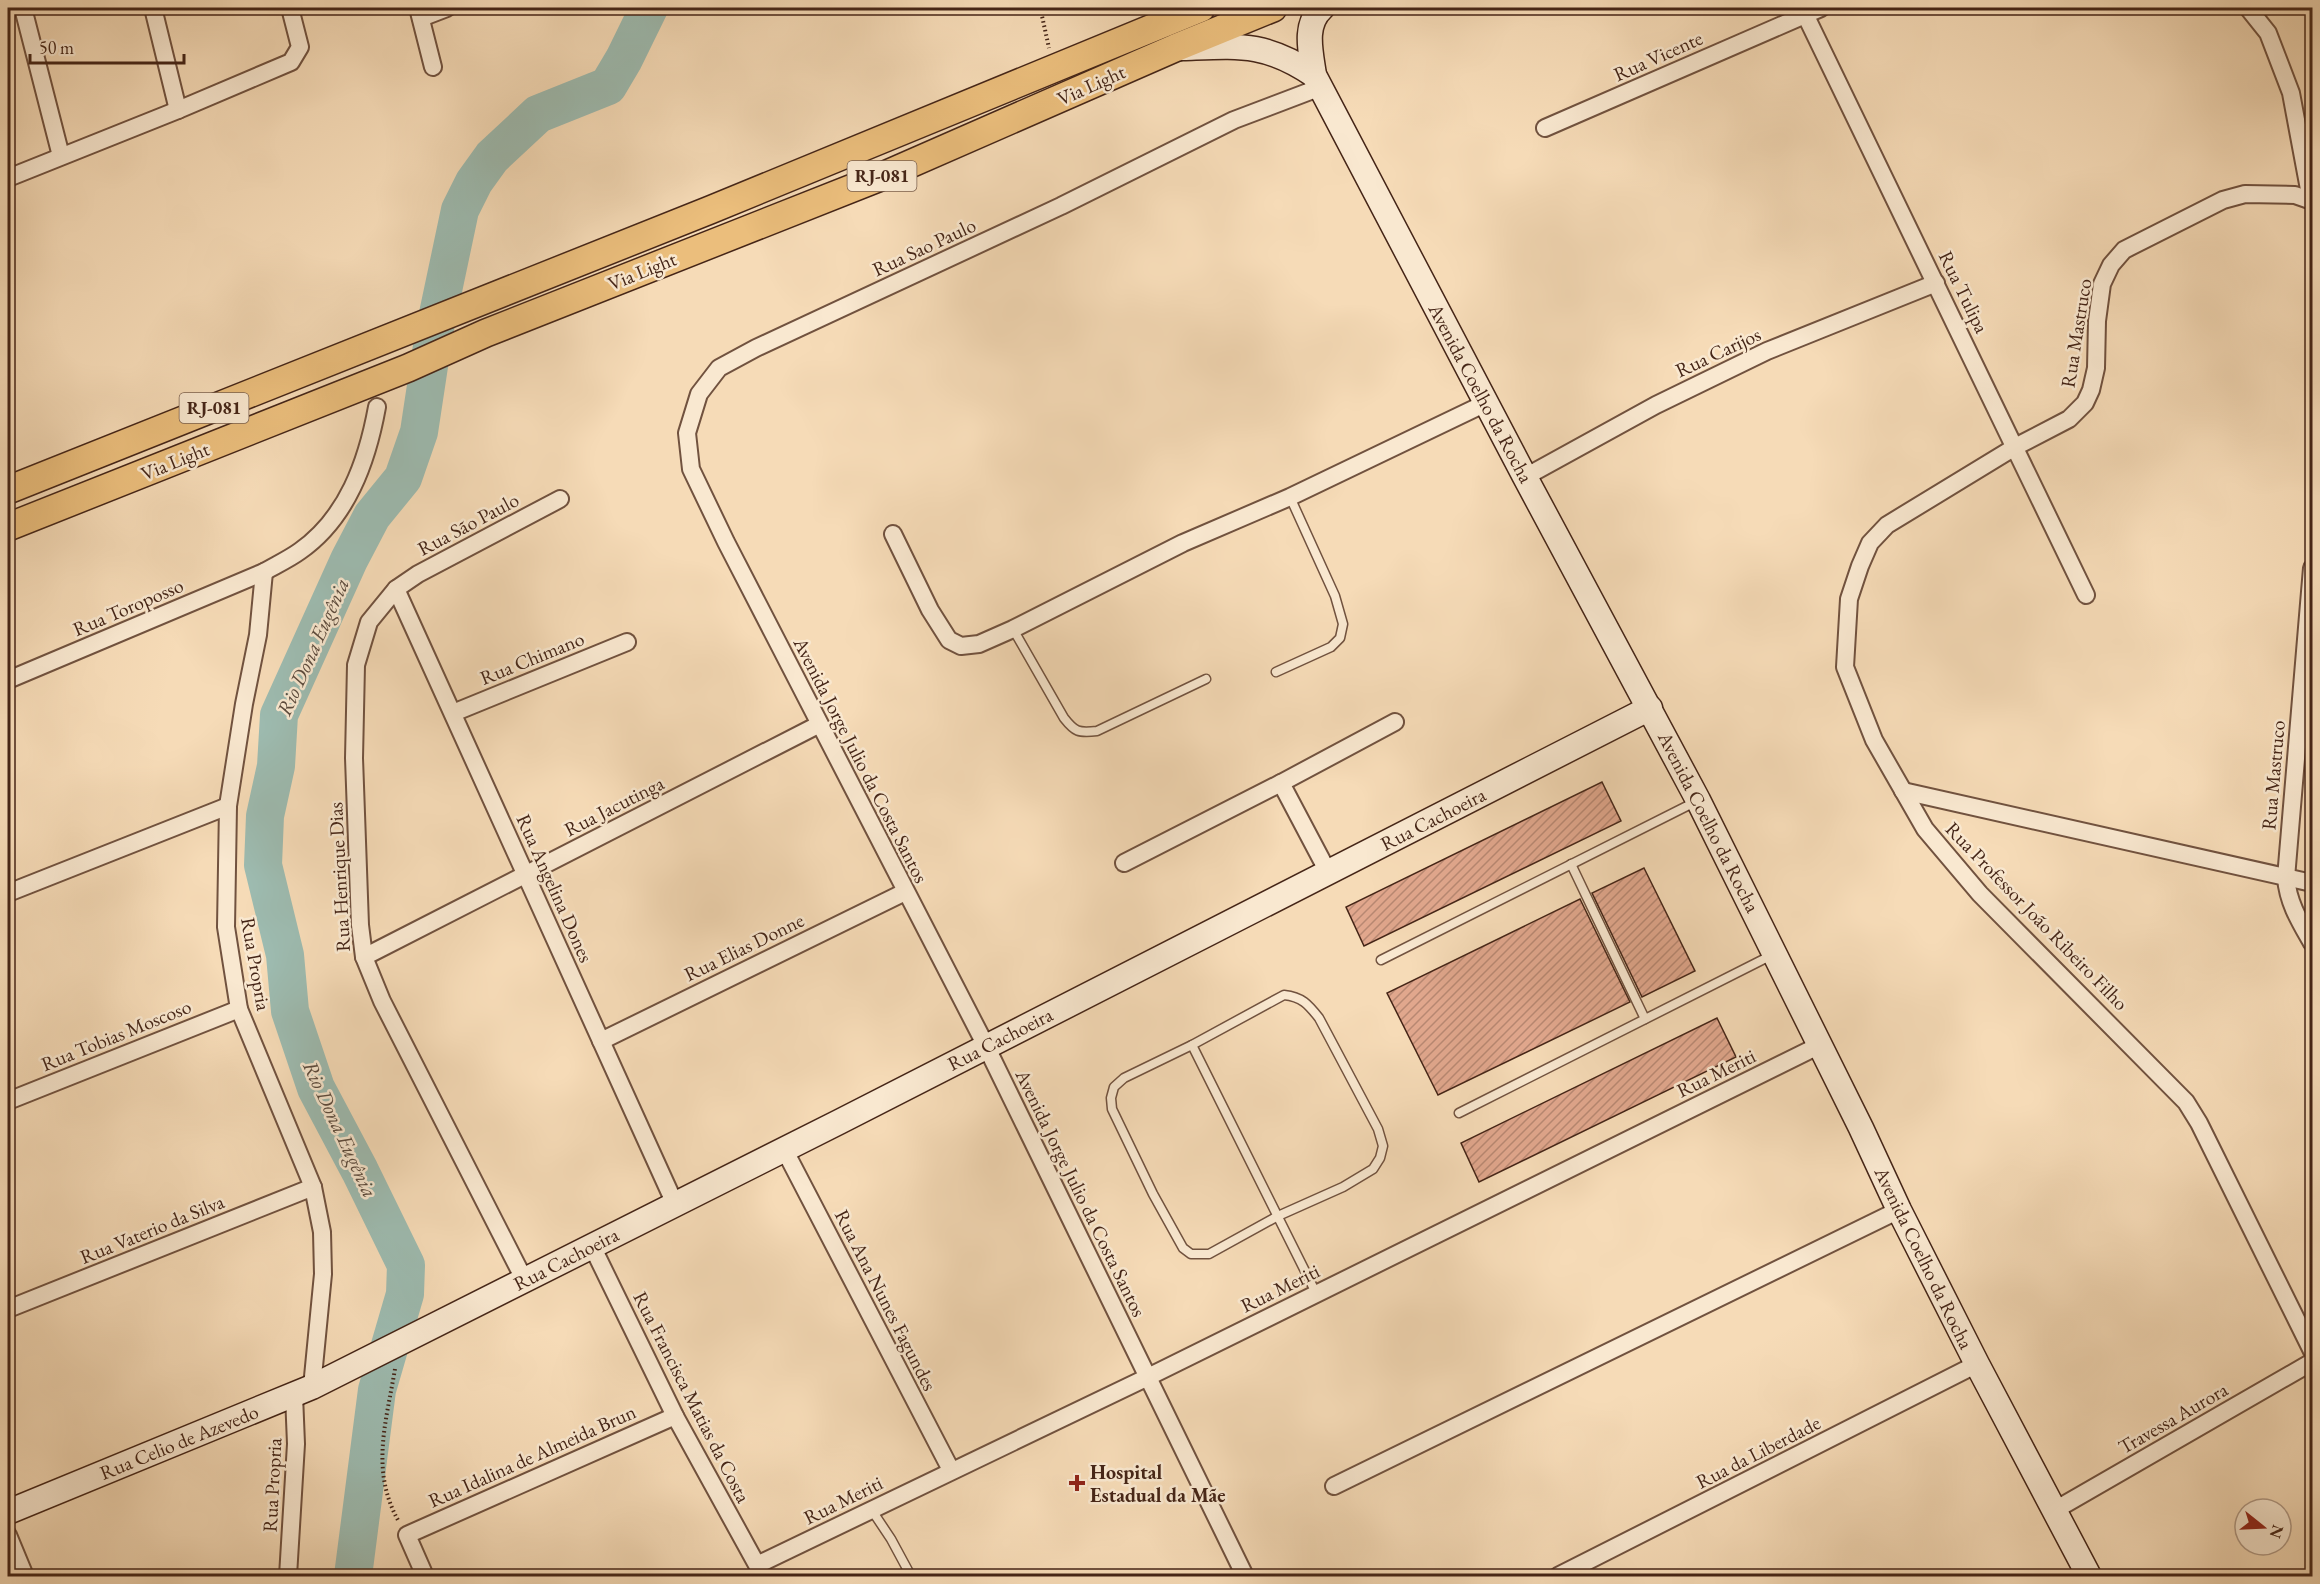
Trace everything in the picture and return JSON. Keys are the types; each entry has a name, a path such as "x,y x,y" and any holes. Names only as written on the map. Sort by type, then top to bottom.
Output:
{"main road":[{"name":"Via Light","path":"8,490 488,299 1201,8"},
{"name":"Via Light","path":"8,527 408,368 486,333 878,178 1175,48 1273,8"},
{"name":"Avenida Coelho da Rocha","path":"1322,8 1312,22 1309,40 1318,81 1698,801 1820,1045 1899,1210 2089,1576"},
{"path":"1175,48 1229,46 1262,48 1282,56 1318,81"},
{"name":"Rua Cachoeira","path":"348,1367 525,1281 1650,708"},
{"name":"Rua Celio de Azevedo","path":"8,1512 303,1391 348,1367"}],"street":[{"path":"23,8 61,156"},
{"path":"153,8 178,110"},
{"path":"8,178 291,62 300,47 290,8"},
{"path":"433,67 419,13 447,8"},
{"path":"2248,8 2268,33 2292,93 2312,200"},
{"name":"Rua Vicente","path":"1545,128 1809,10"},
{"name":"Rua Tulipa","path":"1809,10 1936,283 2086,595"},
{"name":"Rua Sao Paulo","path":"726,543 691,469 687,433 699,394 719,368 756,348 1061,206 1318,81"},
{"name":"Rua Mastruco","path":"2015,447 2069,419 2085,403 2091,390 2096,368 2097,321 2102,284 2111,265 2124,250 2223,200 2245,194 2295,195 2312,200"},
{"name":"Rua Carijos","path":"1525,477 1656,405 1757,356 1936,283"},
{"path":"893,534 930,610 949,640 961,646 979,644 1183,543 1290,497 1486,403"},
{"name":"Rua Toroposso","path":"8,680 264,572 301,551 334,520 357,478 370,443 377,407"},
{"name":"Rua Professor João Ribeiro Filho","path":"2015,447 1887,525 1870,543 1850,599 1845,667 1874,740 1925,829 1980,894 2186,1101 2313,1351"},
{"name":"Rua São Paulo","path":"396,589 418,574 560,499"},
{"name":"Avenida Jorge Julio da Costa Santos","path":"726,543 818,725 986,1046 1245,1576"},
{"name":"Rua Mastruco","path":"2313,567 2286,878 2287,893 2294,910 2313,943"},
{"name":"Rua Propria","path":"264,572 258,635 244,704 228,806 226,927 239,1009 313,1187 322,1232 323,1274 296,1444 288,1576"},
{"name":"Rua Angelina Dones","path":"396,589 675,1204"},
{"name":"Rua Henrique Dias","path":"396,589 369,622 356,665 354,758 356,836 360,925 364,957 382,1001 525,1281"},
{"name":"Rua Chimano","path":"453,713 627,642"},
{"path":"1124,863 1395,722"},
{"name":"Rua Jacutinga","path":"364,957 818,725"},
{"path":"1281,783 1328,872"},
{"path":"1903,791 2313,883"},
{"path":"8,893 228,806"},
{"name":"Rua Elias Donne","path":"601,1041 905,892"},
{"name":"Rua Tobias Moscoso","path":"8,1101 239,1009"},
{"name":"Rua Meriti","path":"757,1566 951,1470 1148,1377 1820,1045"},
{"name":"Rua Ana Nunes Fagundes","path":"784,1149 951,1470"},
{"name":"Rua Vaterio da Silva","path":"8,1309 313,1187"},
{"path":"1334,1486 1899,1210"},
{"name":"Rua Francisca Matias da Costa","path":"592,1246 675,1416 757,1566"},
{"name":"Travessa Aurora","path":"2055,1510 2313,1362"},
{"name":"Rua da Liberdade","path":"1558,1576 1977,1364"},
{"name":"Rua Idalina de Almeida Brun","path":"407,1535 675,1416"},
{"path":"8,1535 25,1576"},
{"path":"407,1535 425,1576"}],"lane":[{"path":"1276,672 1331,647 1340,638 1343,624 1335,596 1290,497"},
{"path":"1013,629 1073,730 1097,731 1206,679"},
{"path":"1381,960 1698,801"},
{"path":"1571,864 1645,1019"},
{"path":"1459,1113 1775,954"},
{"path":"1284,994 1297,996 1308,1003 1319,1017 1378,1129 1383,1146 1380,1158 1373,1169 1343,1187 1278,1216 1209,1254 1191,1254 1183,1248 1153,1194 1112,1109 1114,1087 1124,1078 1192,1045 1284,994"},
{"path":"1192,1045 1316,1293"},
{"path":"871,1509 911,1576"}],"path":[{"path":"1044,8 1042,16 1047,44 1056,67"},
{"path":"400,1342 383,1432 381,1463 390,1505 407,1535"}],"building":[{"path":"1602,782 1621,821 1364,946 1346,907"},
{"path":"1644,868 1695,971 1642,997 1592,893"},
{"path":"1580,899 1630,1002 1438,1095 1387,993"},
{"path":"1717,1018 1736,1057 1479,1182 1461,1143"}],"waterway":[{"name":"Rio Dona Eugênia","path":"353,1576 377,1390 405,1294 406,1265 316,1088 290,1011 285,955 263,865 265,816 276,766 279,715 349,560 372,516 403,478 419,432 434,333 460,210 474,182 492,157 538,114 608,86 649,8"}],"place":[{"name":"Hospital Estadual da Mãe","path":"1077,1483"}]}
